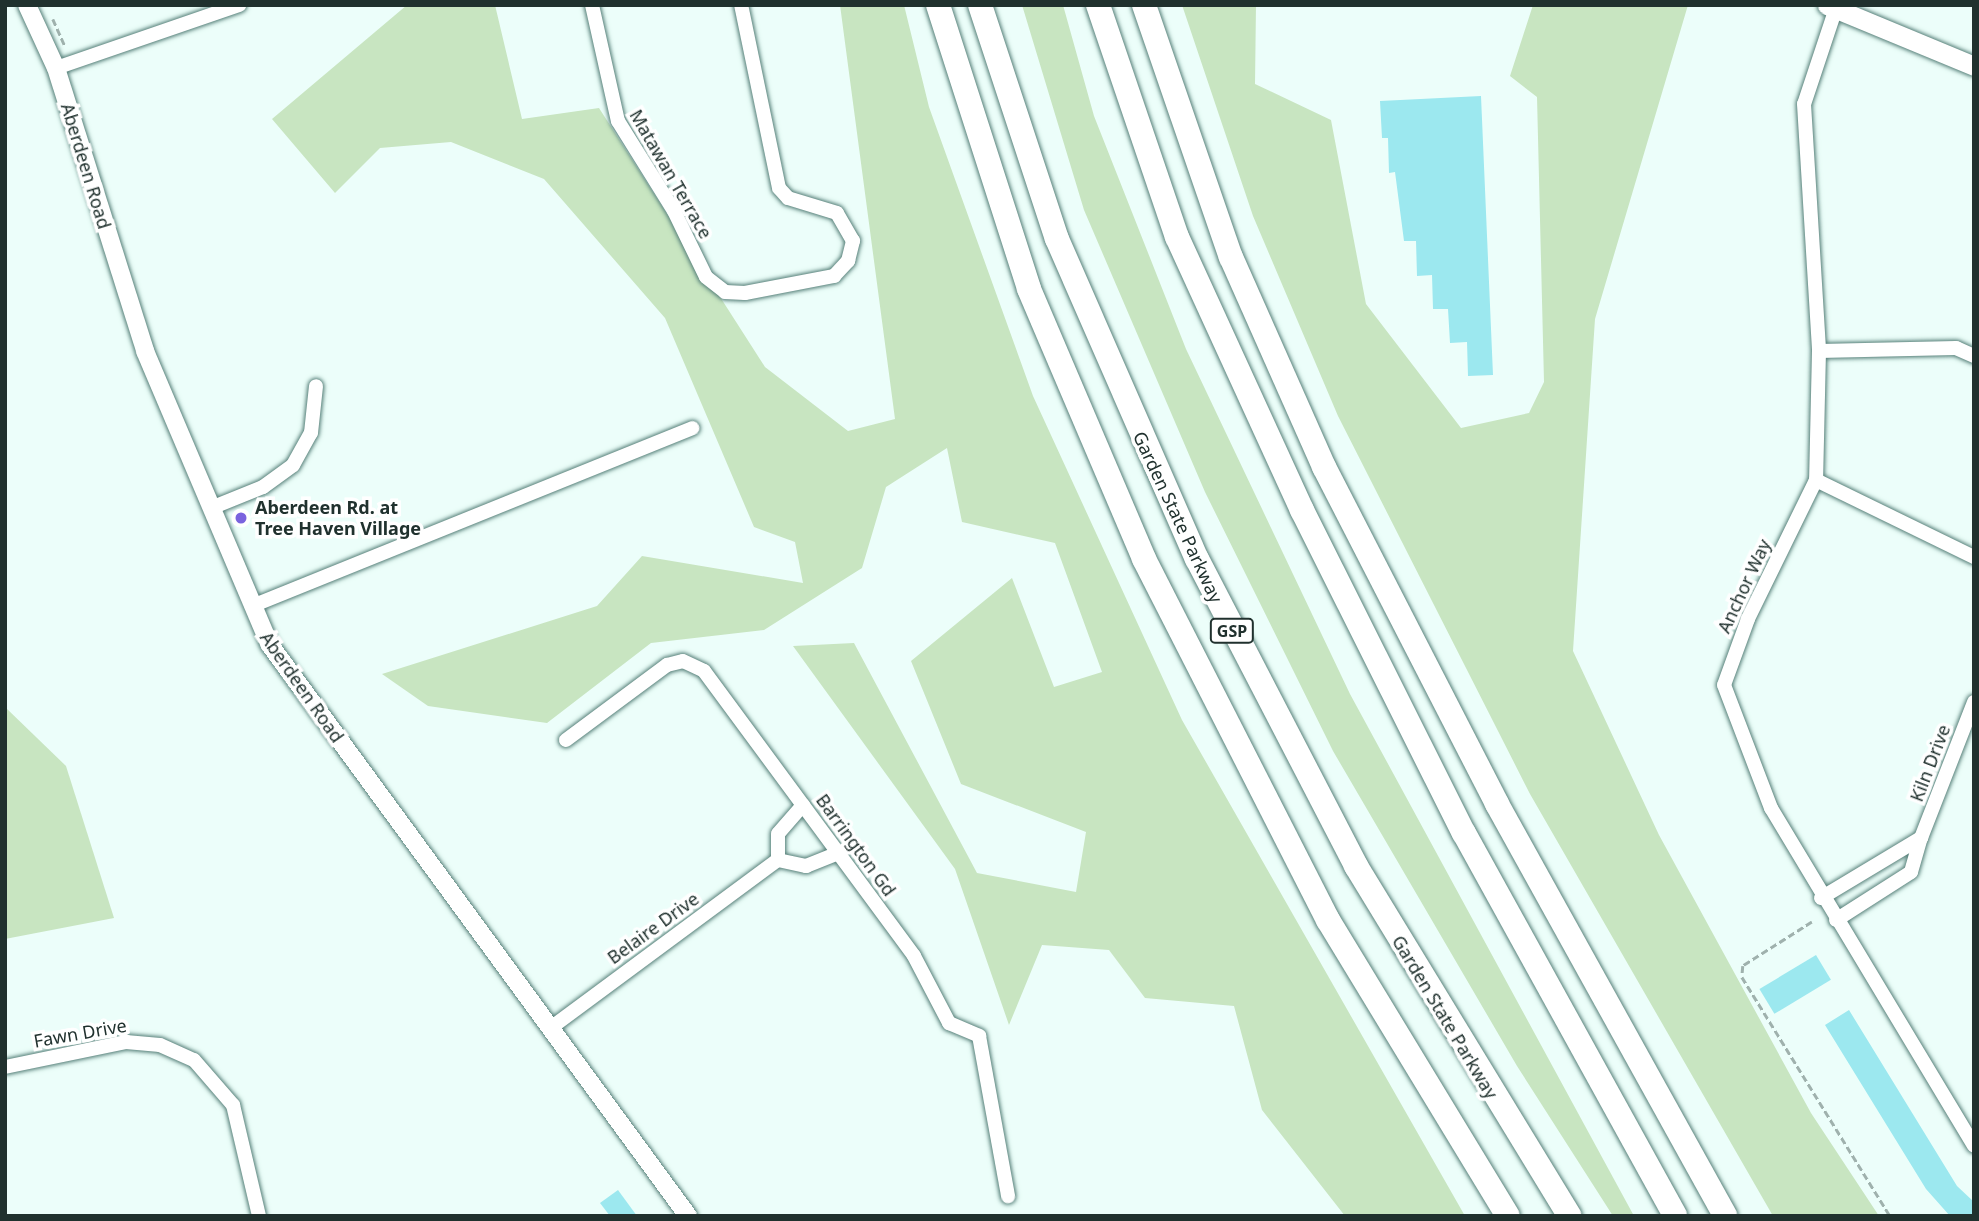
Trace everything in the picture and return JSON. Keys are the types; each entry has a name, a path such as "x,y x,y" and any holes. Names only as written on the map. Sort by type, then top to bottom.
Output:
{"highway":[{"name":"GSP","path":"938,5 1029,289 1144,559 1334,931 1508,1216"},
{"name":"Garden State Parkway","path":"980,5 1065,260 1207,579 1379,906 1570,1216"},
{"path":"1098,5 1177,237 1301,510 1482,867 1675,1216"},
{"path":"1144,5 1227,245 1324,467 1503,815 1725,1216"}],"main road":[{"path":"1833,6 1974,66"}],"street":[{"name":"Aberdeen Road","path":"27,5 56,68 145,351 252,606 300,689 552,1027 688,1216"},
{"path":"56,68 239,5"},
{"name":"Matawan Terrace","path":"592,5 618,121 674,211 706,277 726,292 745,293 834,276 848,261 853,241 837,213 788,198 779,188 741,5"},
{"name":"Anchor Way","path":"1833,6 1804,104 1819,351 1816,480 1748,619 1724,685 1771,808 1821,898 1969,1131 1974,1146"},
{"path":"1819,351 1956,348 1974,356"},
{"path":"211,508 263,487 293,465 311,433 316,386"},
{"path":"252,606 692,428"},
{"path":"1816,480 1974,557"},
{"name":"Barrington Gd","path":"566,740 667,665 691,663 704,671 914,956 948,1023 979,1036 1008,1196"},
{"name":"Kiln Drive","path":"1836,920 1911,872 1921,838 1974,702"},
{"path":"803,804 778,834 778,860 806,866 838,853"},
{"path":"1821,898 1921,838"},
{"name":"Belaire Drive","path":"552,1027 778,860"},
{"name":"Fawn Drive","path":"5,1067 126,1042 160,1045 194,1060 233,1105 259,1216"}],"path":[{"path":"51,17 67,42 64,48"},
{"path":"1812,922 1743,966 1742,977 1890,1216"}],"green space":[{"path":"407,5 495,5 522,119 599,108 765,367 848,431 895,419 840,5 904,5 929,107 1033,396 1182,720 1465,1216 1345,1216 1262,1110 1234,1006 1145,998 1109,950 1042,945 1009,1025 955,869 793,646 854,643 977,873 1076,892 1086,832 961,784 911,661 1012,578 1054,687 1102,672 1055,543 962,522 947,448 886,487 862,568 764,630 651,643 547,723 428,706 382,674 597,606 642,556 803,583 795,542 754,527 665,318 544,179 451,142 380,148 335,193 272,119"},
{"path":"1022,5 1063,5 1094,116 1186,349 1350,694 1634,1216 1613,1216 1517,1066 1333,751 1205,492 1084,210"},
{"path":"1182,5 1256,5 1255,84 1331,120 1366,304 1461,428 1529,413 1544,382 1537,97 1510,76 1533,5 1688,5 1595,319 1573,651 1659,835 1811,1113 1879,1216 1773,1216 1530,794 1338,416 1253,216"},
{"path":"5,707 66,766 114,918 5,939"}],"building":[{"path":"1481,96 1493,375 1468,376 1467,342 1450,343 1448,309 1433,309 1432,275 1417,276 1416,241 1404,241 1395,172 1389,173 1388,138 1382,138 1380,101"},
{"path":"1816,955 1831,980 1774,1014 1759,989"},
{"path":"1849,1010 1957,1186 1974,1202 1974,1216 1950,1216 1926,1189 1825,1025"},
{"path":"618,1190 637,1216 610,1216 600,1203"}],"place":[{"name":"Aberdeen Rd. at Tree Haven Village","path":"241,518"}]}
